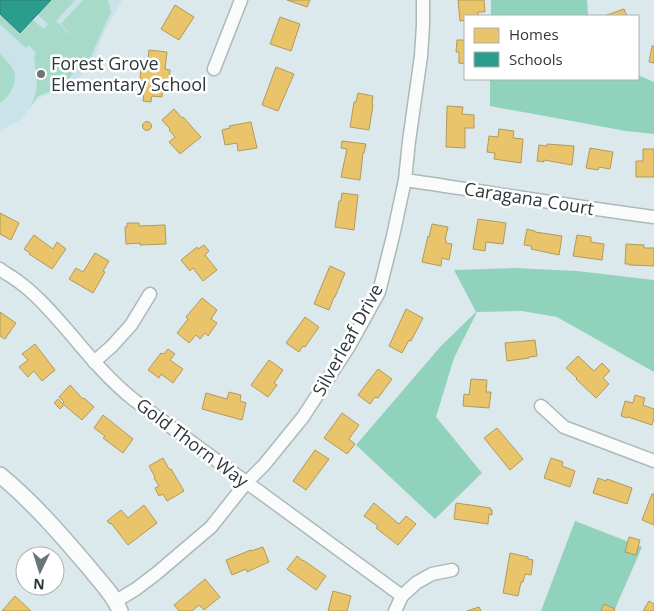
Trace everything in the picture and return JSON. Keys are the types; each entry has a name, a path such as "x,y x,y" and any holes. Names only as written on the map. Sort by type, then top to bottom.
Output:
{"street":[{"path":"214,69 241,0"},
{"name":"Silverleaf Drive","path":"118,606 211,527 246,483 264,465 303,417 348,348 379,292 405,180 421,56 423,0"},
{"name":"Caragana Court","path":"405,180 654,217"},
{"name":"Gold Thorn Way","path":"0,270 20,283 37,298 56,317 94,362 134,400 402,596"},
{"path":"94,362 131,325 150,294"},
{"path":"541,406 564,427 654,461"},
{"path":"0,475 33,505 83,561 118,606"},
{"path":"395,611 402,596 416,583 432,574 452,570"}],"shaded area":[{"name":"Forest Grove Elementary School","path":"0,0 122,0 104,33 92,63 73,84 39,98 18,122 0,130"}],"green space":[{"path":"51,0 75,0 56,21 76,40 61,24 83,0 108,0 111,12 89,60 74,72 66,84 37,97 31,106 36,92 37,79 34,56 36,53 29,45 26,48 0,24 0,15 20,34 33,20 44,29 48,24 37,14"},
{"path":"491,0 587,0 588,15 491,15"},
{"path":"0,54 11,66 15,80 10,93 0,103"},
{"path":"639,75 654,82 654,134 626,131 490,106 490,80 639,80"},
{"path":"514,268 577,271 654,280 654,372 557,317 522,311 477,312 454,358 436,417 482,473 435,519 356,445 441,346 476,312 454,270"},
{"path":"575,521 642,547 614,611 541,611"}],"building: Homes":[{"path":"287,0 310,0 307,7"},
{"path":"458,0 484,0 485,12 478,12 478,15 464,15 464,20 460,21"},
{"path":"175,5 194,17 179,40 161,29"},
{"path":"624,9 627,15 607,15"},
{"path":"280,17 300,24 291,51 270,44"},
{"path":"457,40 464,40 464,64 459,63 459,52 456,52"},
{"path":"652,46 654,46 654,63 649,62"},
{"path":"149,50 167,52 165,69 170,70 169,83 163,83 162,97 152,96 151,102 143,101 145,81 140,80 141,66 147,67"},
{"path":"276,67 294,74 278,111 262,105"},
{"path":"358,93 373,96 369,130 350,127 354,102 356,102"},
{"path":"447,106 463,107 462,114 474,115 474,128 465,128 465,148 446,147"},
{"path":"174,109 201,137 180,154 169,142 175,137 162,120"},
{"path":"147,121 152,126 147,131 142,126"},
{"path":"251,122 257,148 238,151 237,143 225,145 222,130 230,128 229,126"},
{"path":"499,129 514,131 513,138 523,139 521,163 494,159 495,153 487,152 489,136 498,137"},
{"path":"342,141 366,144 360,180 341,177 347,149 341,148"},
{"path":"547,144 574,146 572,165 544,160 544,162 537,161 539,145 547,146"},
{"path":"590,148 613,152 610,169 599,167 598,170 586,168"},
{"path":"643,149 654,149 654,177 636,177 636,161 643,161"},
{"path":"342,193 358,195 354,230 335,227"},
{"path":"0,213 19,223 11,240 0,234"},
{"path":"478,219 506,223 503,244 486,242 485,251 473,249"},
{"path":"127,223 139,223 139,226 165,225 166,244 126,244 125,227 127,227"},
{"path":"432,224 448,227 445,240 446,243 452,244 449,260 442,258 441,266 422,262"},
{"path":"527,229 562,236 559,255 531,249 532,246 524,245"},
{"path":"34,235 53,249 57,242 66,249 52,269 24,249"},
{"path":"577,235 591,237 591,242 604,244 602,260 573,256"},
{"path":"626,244 644,245 644,248 654,248 654,266 625,264"},
{"path":"204,245 209,251 205,255 217,270 203,281 193,268 190,271 181,260 197,247 198,249"},
{"path":"95,253 109,261 93,293 69,279 76,268 83,272"},
{"path":"330,266 345,273 329,310 314,304"},
{"path":"202,298 217,310 211,319 217,323 208,336 205,333 200,339 196,335 189,343 177,333 188,319 186,317"},
{"path":"406,309 423,318 411,341 409,340 402,353 389,346"},
{"path":"0,312 16,323 5,339 0,336"},
{"path":"305,317 319,327 305,347 303,346 299,352 286,343"},
{"path":"535,340 537,356 507,361 505,343"},
{"path":"35,344 55,370 42,381 34,371 28,377 19,367 28,360 22,354"},
{"path":"168,349 175,354 170,360 183,369 173,383 161,374 159,378 148,370 161,353 164,354"},
{"path":"578,356 594,371 602,363 610,371 603,378 609,384 596,398 566,368"},
{"path":"269,360 283,370 274,383 277,385 268,397 251,385"},
{"path":"378,369 392,379 378,398 375,397 370,404 358,395"},
{"path":"471,379 487,380 486,392 491,392 489,408 463,406 464,394 469,395"},
{"path":"70,385 83,399 94,407 82,420 64,405 60,409 54,403 58,399 63,404 64,402 59,397"},
{"path":"229,392 241,395 240,401 246,403 242,420 202,409 206,393 227,399"},
{"path":"635,395 645,398 643,405 654,409 652,425 621,416 625,401 633,403"},
{"path":"342,413 359,425 349,439 355,444 347,454 324,438"},
{"path":"103,415 133,439 123,453 103,438 105,436 94,428"},
{"path":"497,428 523,459 510,470 484,438"},
{"path":"315,450 329,459 306,490 293,481"},
{"path":"163,458 184,491 167,501 163,494 159,496 155,488 159,486 149,466"},
{"path":"551,458 563,462 562,466 575,471 570,487 544,478"},
{"path":"598,478 606,481 607,479 632,488 627,504 593,493"},
{"path":"652,494 654,494 654,525 642,520"},
{"path":"374,503 399,524 406,516 416,524 398,545 364,516"},
{"path":"456,503 491,508 492,515 489,514 488,524 454,519"},
{"path":"144,505 157,523 128,545 111,523 107,521 121,510 128,518"},
{"path":"629,537 640,540 636,555 625,552"},
{"path":"263,547 269,562 247,572 246,569 232,575 226,560"},
{"path":"510,553 533,560 531,575 525,574 518,596 503,593"},
{"path":"297,556 326,576 316,590 287,569"},
{"path":"205,579 220,597 204,610 199,605 192,611 179,611 174,605"},
{"path":"333,591 351,596 347,611 328,611"},
{"path":"15,596 31,611 2,611"},
{"path":"649,601 654,604 654,611 643,611"},
{"path":"604,604 615,609 614,611 601,611"},
{"path":"479,607 481,611 467,611"}],"building: Schools":[{"path":"0,0 51,0 20,33 0,14"}],"place":[{"name":"Forest Grove Elementary School","path":"41,74"}]}
